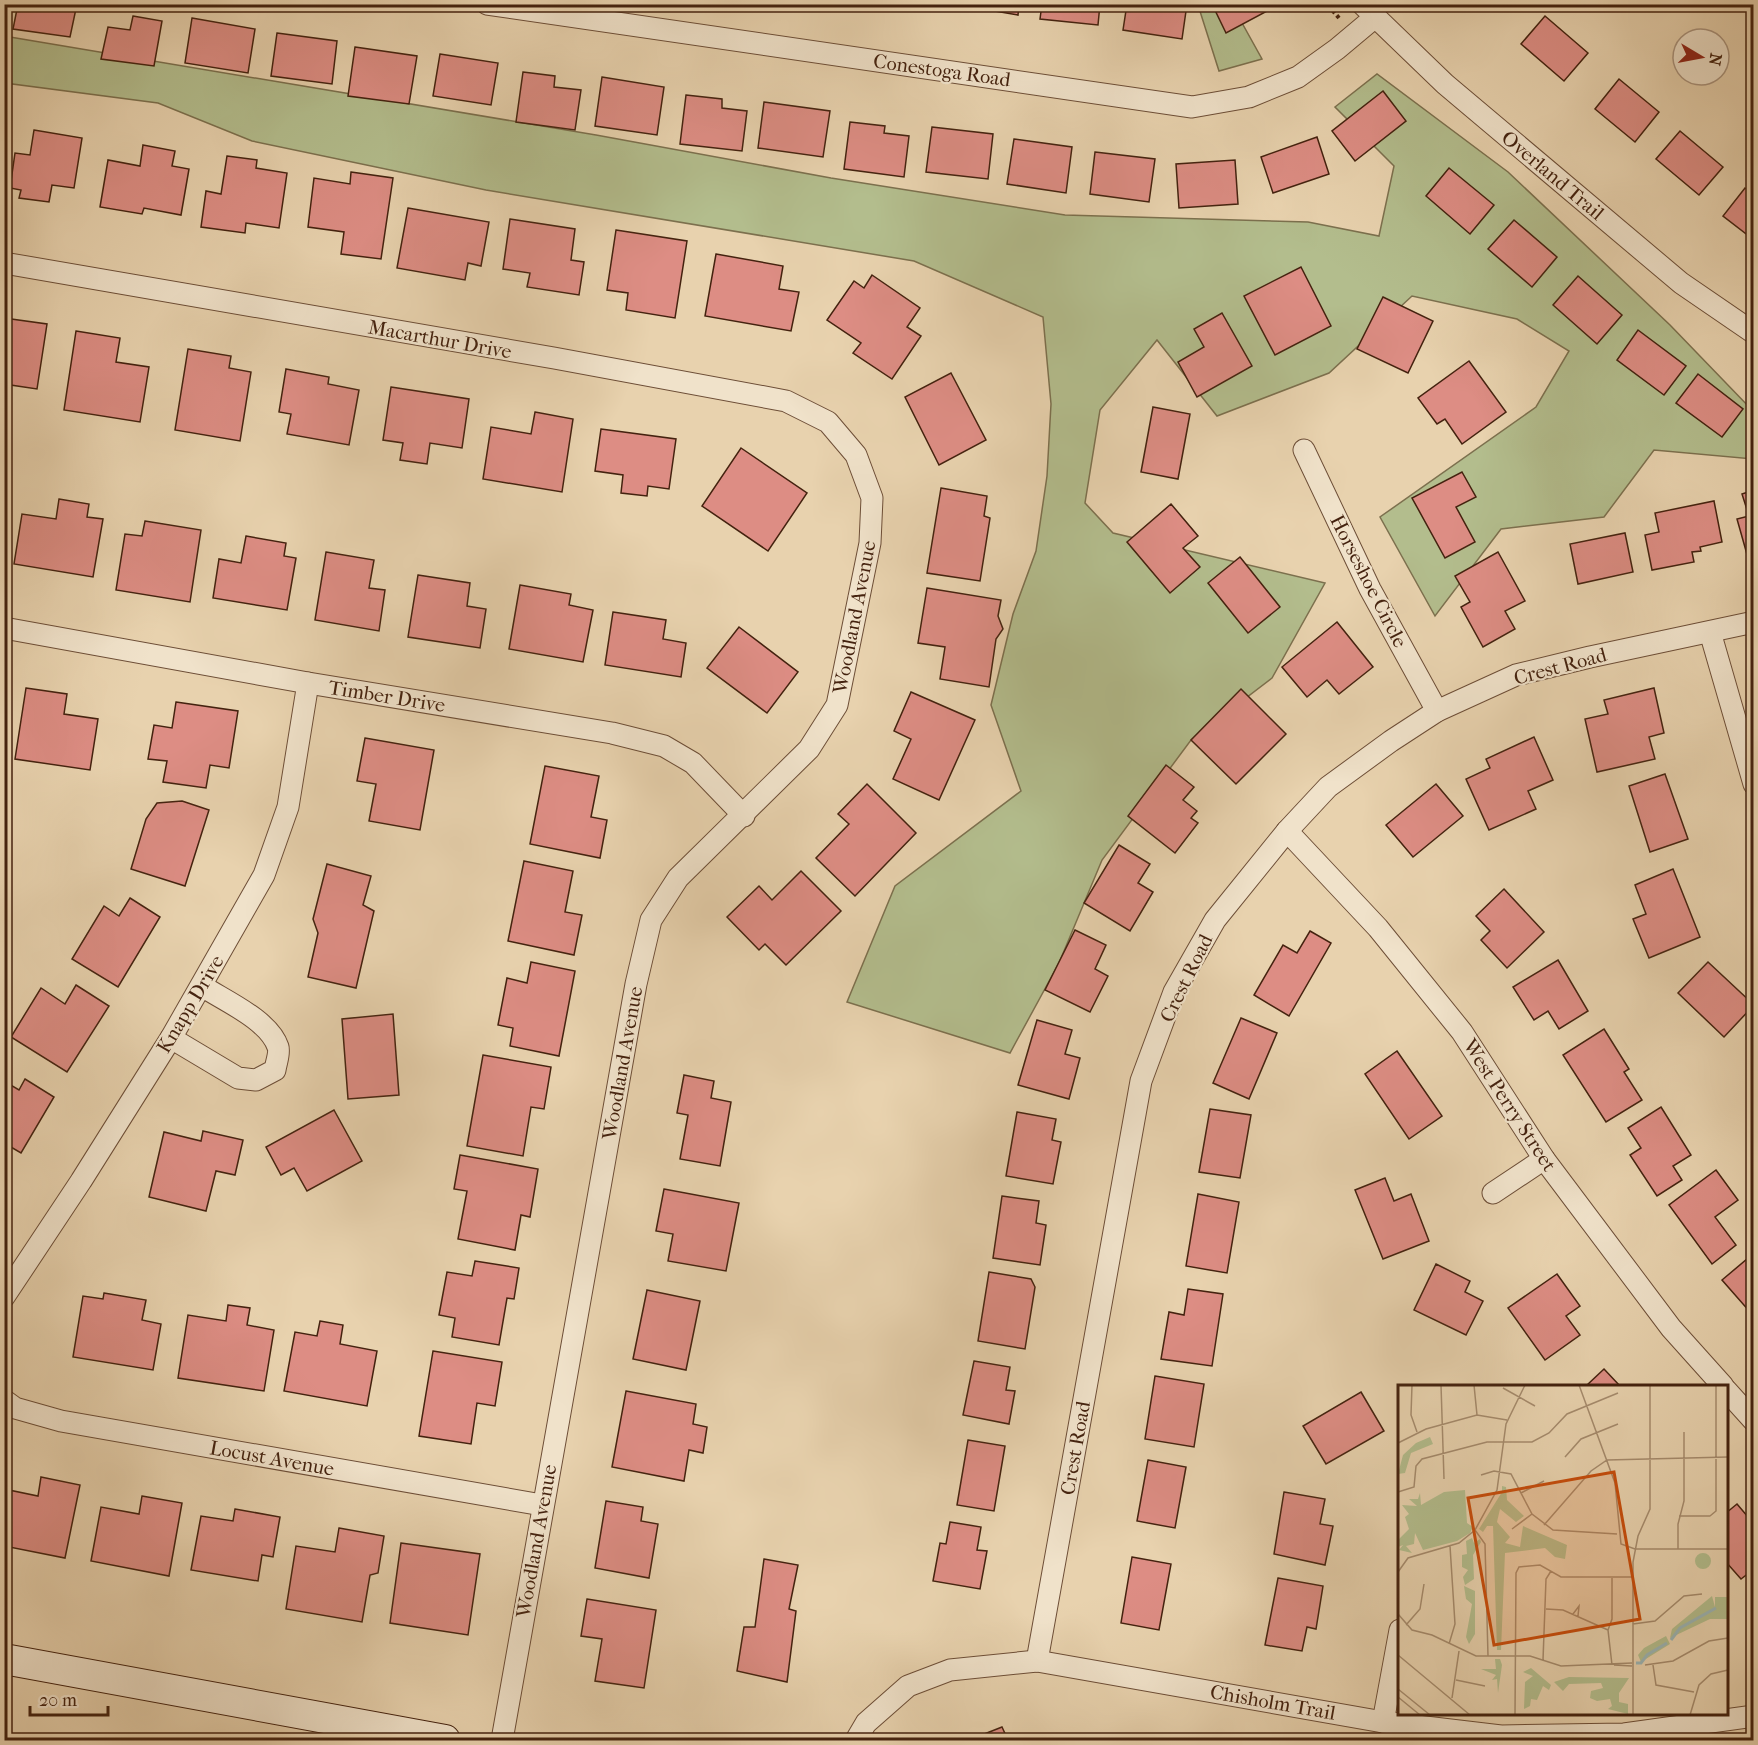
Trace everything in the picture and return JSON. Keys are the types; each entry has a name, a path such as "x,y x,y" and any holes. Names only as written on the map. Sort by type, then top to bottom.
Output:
{"street":[{"name":"Conestoga Road","path":"487,4 1192,106 1249,97 1298,77 1337,49 1368,11"},
{"name":"Overland Trail","path":"1368,11 1445,84 1681,283 1754,333"},
{"name":"Macarthur Drive","path":"4,263 542,356 786,401 828,422 856,455"},
{"name":"Horseshoe Circle","path":"1304,450 1370,589 1437,711"},
{"name":"Woodland Avenue","path":"502,1740 636,984 651,920 678,878 744,816 809,749 837,705 870,543 872,498 856,455"},
{"name":"Crest Road","path":"1037,1661 1141,1081 1174,992 1215,920 1287,831 1328,787 1437,711 1516,675 1754,622"},
{"name":"Timber Drive","path":"4,628 308,683 612,733 664,746 693,763 744,816"},
{"path":"1710,632 1754,784"},
{"name":"Knapp Drive","path":"4,1297 81,1181 171,1038 264,875 288,807 308,683"},
{"name":"West Perry Street","path":"1287,831 1378,928 1462,1032 1544,1159 1671,1328 1722,1385"},
{"path":"171,1038 238,1078 256,1080 275,1070 279,1049 272,1035 257,1021 202,986"},
{"path":"1493,1193 1544,1159"},
{"path":"1728,1392 1754,1421"},
{"name":"Locust Avenue","path":"4,1400 15,1408 61,1421 542,1505"},
{"path":"1383,1722 1398,1641"},
{"path":"4,1659 445,1740"},
{"name":"Chisholm Trail","path":"856,1740 866,1723 908,1686 950,1670 1037,1661 1383,1722 1501,1736 1624,1734 1754,1716"}],"green space":[{"path":"1198,5 1232,5 1262,59 1219,71"},
{"path":"4,36 596,135 831,178 1065,215 1308,222 1379,236 1394,166 1335,107 1377,74 1508,172 1670,325 1753,411 1753,459 1654,450 1604,517 1501,529 1435,616 1380,517 1536,407 1569,351 1517,319 1412,296 1329,373 1217,416 1157,340 1100,410 1085,503 1113,533 1325,583 1272,678 1191,740 1102,860 1059,963 1010,1053 847,1002 895,886 1021,791 991,705 1013,614 1036,551 1047,476 1051,404 1043,317 914,261 486,190 252,141 158,103 5,83"}],"building":[{"path":"18,4 77,4 70,37 13,29"},
{"path":"954,4 1019,4 1018,15"},
{"path":"1042,4 1100,4 1098,25 1040,19"},
{"path":"1127,4 1187,4 1182,39 1123,30"},
{"path":"1212,4 1280,4 1226,33"},
{"path":"133,16 162,21 154,66 101,59 108,27 130,30"},
{"path":"1545,16 1588,53 1564,81 1521,44"},
{"path":"192,18 255,29 248,73 185,63"},
{"path":"277,33 337,41 332,84 271,76"},
{"path":"355,47 417,56 409,104 348,96"},
{"path":"440,54 498,63 491,105 433,96"},
{"path":"523,72 555,76 554,87 581,90 575,130 516,122"},
{"path":"602,77 664,87 657,135 595,126"},
{"path":"1619,79 1659,112 1635,142 1595,109"},
{"path":"1383,91 1406,121 1355,161 1332,131"},
{"path":"686,95 722,99 722,108 747,111 742,151 680,144"},
{"path":"764,102 830,111 823,157 758,148"},
{"path":"850,122 885,126 884,133 909,136 904,177 844,169"},
{"path":"932,127 993,134 988,179 926,172"},
{"path":"34,130 82,138 74,188 52,185 49,202 19,198 21,190 10,188 15,153 30,155"},
{"path":"1680,131 1723,167 1699,195 1656,159"},
{"path":"1317,137 1329,174 1273,193 1261,157"},
{"path":"1014,139 1072,147 1066,193 1007,184"},
{"path":"143,145 175,151 172,166 189,169 181,215 144,208 142,214 100,207 108,160 140,166"},
{"path":"1095,152 1155,159 1149,202 1090,194"},
{"path":"227,156 257,160 256,168 287,173 279,228 246,223 245,233 201,227 206,191 221,194"},
{"path":"1235,160 1238,204 1179,208 1176,164"},
{"path":"1449,168 1494,205 1470,234 1426,196"},
{"path":"351,172 393,178 381,259 341,254 344,232 308,227 314,178 350,184"},
{"path":"1745,188 1754,194 1754,240 1723,216"},
{"path":"408,208 489,222 481,266 468,263 465,280 397,268"},
{"path":"510,219 575,229 571,260 584,262 579,295 527,287 530,273 503,269"},
{"path":"1514,220 1557,257 1532,287 1488,249"},
{"path":"616,230 687,241 675,318 626,310 628,293 607,290"},
{"path":"716,254 783,266 779,289 799,292 791,331 705,316"},
{"path":"1301,267 1331,326 1275,355 1244,296"},
{"path":"872,275 920,308 907,327 921,336 892,379 853,353 861,343 827,320 854,281 864,288"},
{"path":"1578,276 1622,315 1597,344 1553,305"},
{"path":"1383,297 1433,321 1408,373 1357,349"},
{"path":"1222,313 1252,366 1197,397 1178,362 1204,347 1194,329"},
{"path":"4,318 47,324 37,389 4,384"},
{"path":"1638,330 1686,366 1664,395 1617,360"},
{"path":"76,331 120,338 116,362 149,367 140,422 64,410"},
{"path":"188,349 231,356 229,368 251,372 240,441 175,430"},
{"path":"1469,361 1506,412 1462,444 1445,419 1437,424 1418,398"},
{"path":"286,369 329,377 328,384 359,390 349,445 287,434 291,414 279,412"},
{"path":"951,373 986,440 939,465 905,397"},
{"path":"1698,374 1743,409 1722,437 1676,403"},
{"path":"391,387 469,399 462,448 430,443 427,464 400,460 403,443 383,440"},
{"path":"1153,407 1190,414 1178,479 1141,472"},
{"path":"535,412 573,419 562,492 483,479 491,427 531,434"},
{"path":"601,429 676,439 669,489 648,486 647,496 621,493 623,475 595,471"},
{"path":"741,448 807,493 768,551 702,506"},
{"path":"1462,472 1476,497 1456,507 1475,542 1445,558 1412,498"},
{"path":"941,488 987,496 984,516 990,518 980,581 927,573"},
{"path":"1754,490 1754,556 1748,558 1737,519 1749,516 1742,494"},
{"path":"59,499 89,504 87,517 103,519 93,577 14,564 22,514 56,519"},
{"path":"1714,501 1722,542 1700,547 1701,551 1692,552 1694,562 1652,570 1645,535 1659,532 1655,513"},
{"path":"1171,504 1198,536 1183,548 1200,567 1170,593 1127,542"},
{"path":"145,521 201,530 190,602 116,590 125,534 142,536"},
{"path":"1625,533 1633,572 1578,584 1570,544"},
{"path":"246,536 286,543 284,556 296,558 287,610 213,598 219,559 241,563"},
{"path":"326,552 374,560 369,588 385,590 379,631 315,620"},
{"path":"1498,552 1525,601 1505,611 1515,629 1483,647 1461,607 1470,602 1455,576"},
{"path":"1240,557 1280,607 1248,633 1208,583"},
{"path":"418,575 470,583 467,606 486,609 480,648 408,637"},
{"path":"520,585 571,594 569,605 593,610 583,662 509,649"},
{"path":"927,588 1001,600 998,616 1003,629 996,639 989,687 940,679 945,647 918,643"},
{"path":"613,612 666,620 663,639 686,643 681,677 605,665"},
{"path":"1337,622 1373,667 1339,694 1327,680 1307,697 1282,667"},
{"path":"739,627 798,672 767,713 707,668"},
{"path":"26,688 67,694 64,714 98,719 90,770 15,759"},
{"path":"1654,688 1664,733 1649,737 1655,759 1597,772 1585,719 1608,714 1604,700"},
{"path":"1241,689 1286,734 1236,784 1191,740"},
{"path":"911,692 975,720 939,800 893,779 911,739 894,731"},
{"path":"176,702 238,711 229,768 210,765 206,788 163,782 167,761 148,759 154,725 172,728"},
{"path":"1534,737 1553,780 1528,791 1536,809 1489,830 1466,779 1490,768 1486,759"},
{"path":"365,738 434,750 420,830 369,821 376,784 357,781"},
{"path":"1166,765 1194,787 1183,800 1197,811 1191,818 1198,823 1175,853 1128,816"},
{"path":"545,766 599,776 591,817 607,820 600,858 530,844"},
{"path":"1665,774 1688,839 1650,852 1629,786"},
{"path":"867,784 916,833 855,896 816,858 849,824 838,814"},
{"path":"1436,784 1463,816 1413,857 1386,825"},
{"path":"182,801 209,810 185,886 131,869 146,819 157,803"},
{"path":"1119,845 1150,864 1138,883 1153,892 1130,931 1084,903"},
{"path":"524,861 573,871 565,912 582,915 574,955 508,941"},
{"path":"327,864 371,876 363,905 374,911 356,988 308,977 318,933 313,919"},
{"path":"1673,869 1700,937 1649,958 1633,919 1646,914 1635,885"},
{"path":"801,871 841,911 786,965 765,944 759,950 727,917 759,886 772,900"},
{"path":"1504,889 1544,932 1507,968 1481,940 1490,931 1476,916"},
{"path":"130,898 160,917 118,987 72,959 104,906 119,916"},
{"path":"1075,930 1106,945 1095,969 1108,976 1090,1012 1045,990"},
{"path":"1310,931 1331,943 1289,1016 1254,995 1283,945 1297,953"},
{"path":"1558,960 1588,1011 1559,1029 1548,1011 1534,1020 1513,987"},
{"path":"531,962 575,971 559,1056 510,1046 513,1028 498,1025 507,978 527,983"},
{"path":"1708,962 1754,1005 1724,1037 1678,993"},
{"path":"76,985 109,1006 67,1072 11,1037 41,988 65,1004"},
{"path":"393,1014 399,1095 348,1099 342,1019"},
{"path":"1241,1018 1277,1033 1249,1099 1213,1083"},
{"path":"1037,1020 1072,1030 1065,1054 1080,1058 1069,1099 1018,1085"},
{"path":"1604,1029 1629,1069 1624,1072 1642,1100 1606,1122 1563,1055"},
{"path":"1397,1051 1442,1116 1409,1139 1365,1074"},
{"path":"483,1055 551,1067 544,1109 531,1107 523,1156 467,1146"},
{"path":"684,1075 714,1081 711,1098 731,1102 720,1166 680,1159 688,1115 677,1113"},
{"path":"25,1079 54,1097 21,1153 4,1143 4,1081 19,1090"},
{"path":"1661,1107 1691,1155 1673,1166 1682,1180 1657,1196 1630,1155 1641,1148 1628,1128"},
{"path":"1210,1109 1251,1115 1240,1178 1199,1172"},
{"path":"334,1110 362,1161 307,1191 294,1168 281,1175 266,1147"},
{"path":"1017,1112 1056,1119 1052,1140 1061,1142 1053,1184 1006,1176"},
{"path":"203,1131 243,1140 235,1175 216,1171 206,1211 149,1197 164,1132 201,1141"},
{"path":"460,1155 538,1169 530,1217 521,1215 515,1250 458,1239 467,1191 454,1189"},
{"path":"1716,1170 1738,1200 1715,1217 1736,1245 1712,1264 1669,1205"},
{"path":"1385,1178 1394,1201 1411,1194 1429,1241 1383,1259 1355,1190"},
{"path":"664,1189 739,1203 726,1271 668,1261 673,1234 656,1231"},
{"path":"1198,1194 1239,1202 1227,1273 1186,1266"},
{"path":"1002,1196 1039,1201 1036,1223 1046,1225 1040,1265 993,1258"},
{"path":"1747,1259 1754,1265 1754,1308 1750,1312 1722,1280"},
{"path":"475,1261 519,1268 514,1299 507,1298 499,1345 452,1337 455,1318 439,1315 447,1272 472,1276"},
{"path":"1436,1264 1470,1281 1465,1292 1483,1301 1466,1335 1414,1310"},
{"path":"989,1272 1031,1279 1035,1287 1025,1349 978,1341"},
{"path":"1557,1274 1580,1306 1566,1316 1580,1335 1545,1360 1508,1308"},
{"path":"1188,1289 1223,1294 1212,1366 1161,1359 1169,1312 1184,1315"},
{"path":"647,1290 700,1301 686,1370 633,1359"},
{"path":"104,1293 146,1300 142,1320 161,1324 153,1370 73,1357 83,1296 103,1299"},
{"path":"228,1305 250,1308 247,1325 274,1330 264,1391 178,1378 188,1315 226,1321"},
{"path":"320,1321 343,1325 340,1344 377,1351 367,1406 284,1391 295,1332 317,1336"},
{"path":"433,1351 502,1362 495,1406 477,1403 471,1444 419,1436"},
{"path":"974,1361 1010,1367 1006,1390 1015,1391 1009,1424 963,1415"},
{"path":"1604,1369 1619,1385 1587,1385"},
{"path":"1155,1376 1204,1384 1194,1447 1145,1439"},
{"path":"626,1391 696,1404 693,1424 707,1427 703,1453 689,1450 684,1481 612,1467"},
{"path":"1361,1392 1384,1431 1326,1464 1303,1426"},
{"path":"968,1440 1005,1446 994,1511 957,1505"},
{"path":"1148,1460 1186,1467 1175,1528 1137,1521"},
{"path":"41,1477 80,1485 65,1558 4,1546 4,1489 38,1496"},
{"path":"1284,1492 1325,1499 1320,1524 1333,1526 1325,1565 1274,1554"},
{"path":"142,1496 182,1503 169,1576 91,1561 101,1507 139,1514"},
{"path":"606,1501 643,1507 641,1521 658,1524 649,1578 595,1568"},
{"path":"1737,1504 1754,1524 1754,1569 1741,1579 1728,1564 1728,1511"},
{"path":"235,1509 280,1517 273,1557 262,1555 258,1581 191,1570 201,1516 233,1521"},
{"path":"950,1522 981,1527 977,1550 987,1551 980,1589 933,1581 940,1543 946,1544"},
{"path":"339,1528 384,1536 378,1573 370,1575 362,1622 286,1609 296,1546 335,1552"},
{"path":"401,1543 480,1554 468,1635 390,1623"},
{"path":"1132,1557 1171,1564 1159,1630 1121,1623"},
{"path":"764,1559 798,1565 789,1609 796,1611 787,1682 737,1671 744,1627 755,1627"},
{"path":"1278,1578 1323,1586 1316,1629 1307,1627 1302,1651 1265,1645"},
{"path":"587,1599 656,1610 644,1688 595,1681 602,1639 581,1636"},
{"path":"1002,1727 1008,1740 969,1740"}]}
